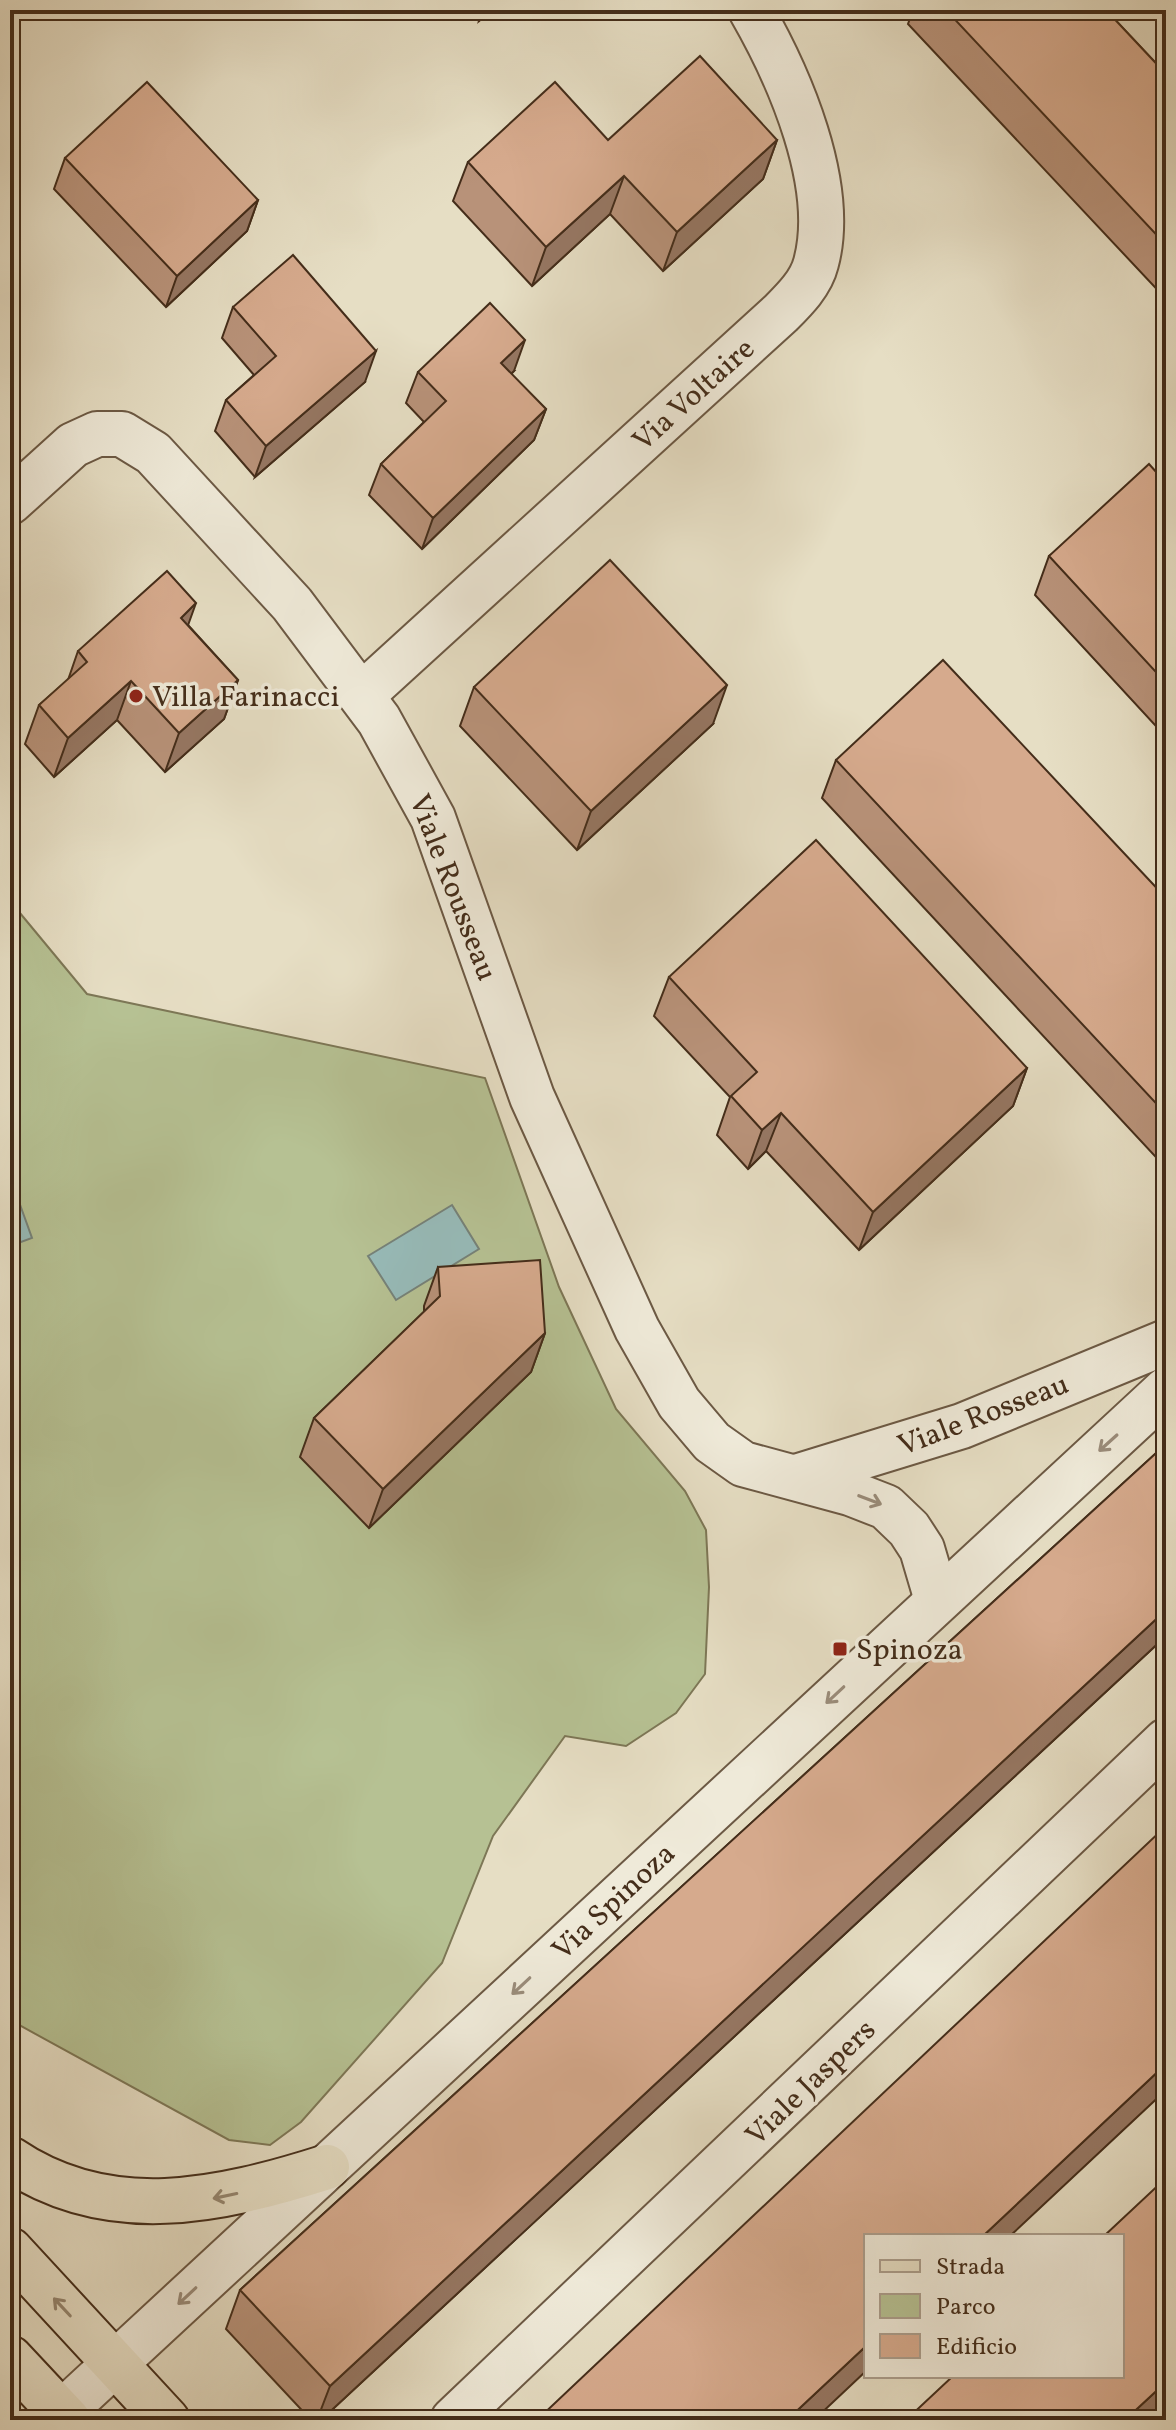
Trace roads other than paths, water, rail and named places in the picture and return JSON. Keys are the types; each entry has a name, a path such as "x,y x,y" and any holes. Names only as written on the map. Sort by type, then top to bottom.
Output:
{"main road":[{"path":"10,2159 65,2189 100,2198 154,2203 212,2199 327,2167"},
{"path":"10,2250 167,2420"},
{"path":"10,2358 61,2418"}],"street":[{"name":"Via Voltaire","path":"362,695 781,313 807,283 816,264 820,232 810,153 789,83 751,10"},
{"name":"Viale Rousseau","path":"10,502 62,453 83,440 109,432 135,440 153,453 278,588 362,695 395,745 433,818 532,1097 658,1370 689,1418 712,1442 751,1467 796,1477 873,1501 899,1518 922,1549 937,1600"},
{"name":"Viale Rosseau","path":"796,1477 962,1426 1166,1342"},
{"name":"Via Spinoza","path":"61,2418 115,2364 1166,1390"},
{"name":"Viale Jaspers","path":"453,2420 1166,1741"}],"water":[{"path":"14,1188 32,1238 10,1246 10,1189"},
{"path":"452,1205 479,1249 396,1300 368,1256"}],"place":[{"name":"Villa Farinacci","path":"136,696"},
{"name":"Spinoza","path":"840,1649"}]}
